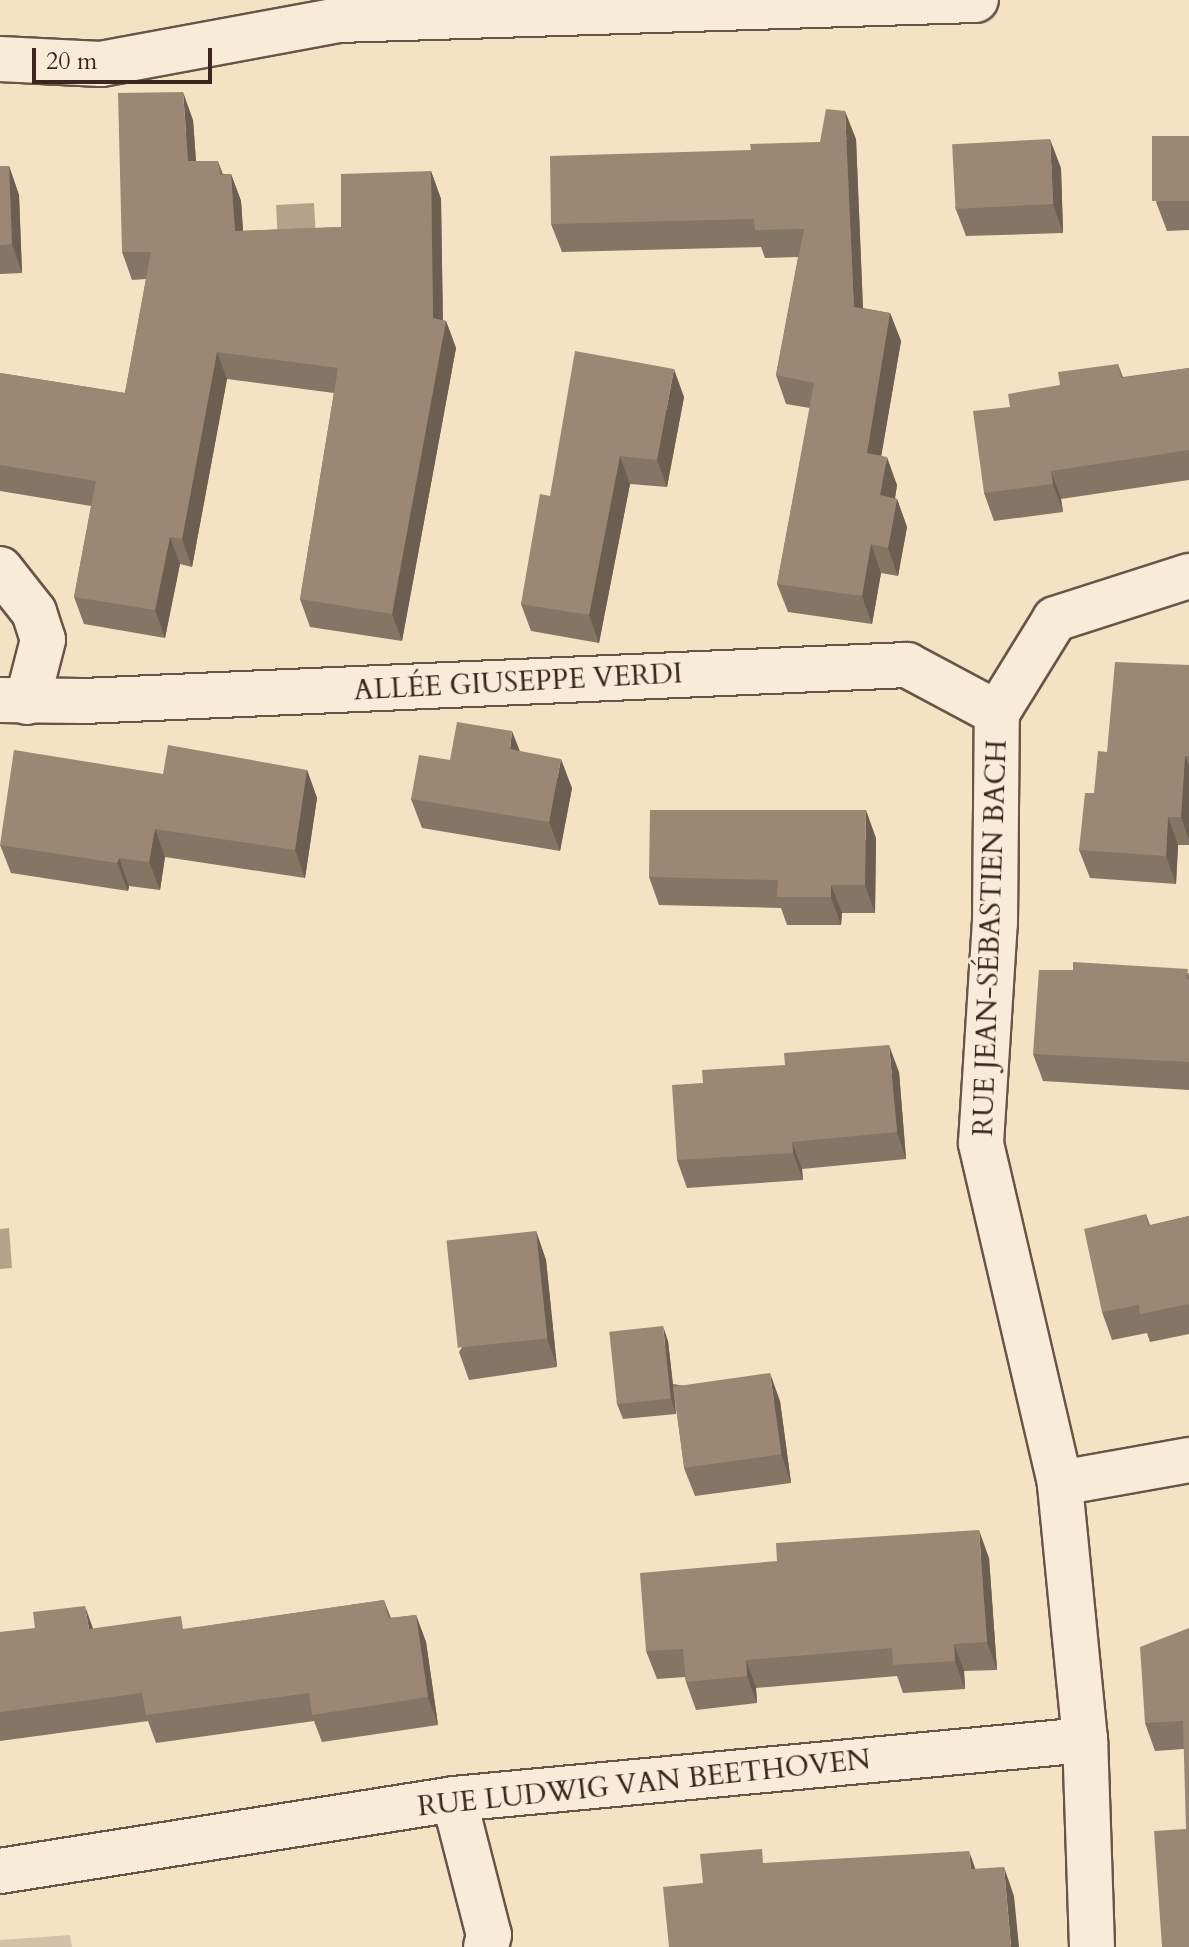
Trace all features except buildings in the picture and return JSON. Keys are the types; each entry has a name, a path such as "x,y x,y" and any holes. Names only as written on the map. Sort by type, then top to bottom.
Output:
{"street":[{"path":"0,59 101,64 338,20 976,0"},
{"name":"ALLÉE GIUSEPPE VERDI","path":"0,569 34,612 43,640 13,701 907,665 997,713"},
{"name":"RUE JEAN-SÉBASTIEN BACH","path":"1085,1740 1060,1483 981,1143 995,923 997,713 1055,619 1189,576"},
{"path":"1060,1483 1189,1460"},
{"path":"1085,1740 1092,1947"},
{"name":"RUE LUDWIG VAN BEETHOVEN","path":"0,1871 454,1799 1085,1740"},
{"path":"454,1799 489,1935 486,1947"}],"shaded area":[{"path":"314,203 318,275 280,277 276,205"},
{"path":"9,1228 12,1268 0,1269 0,1229"},
{"path":"70,1935 72,1947 0,1947 0,1940"}]}
